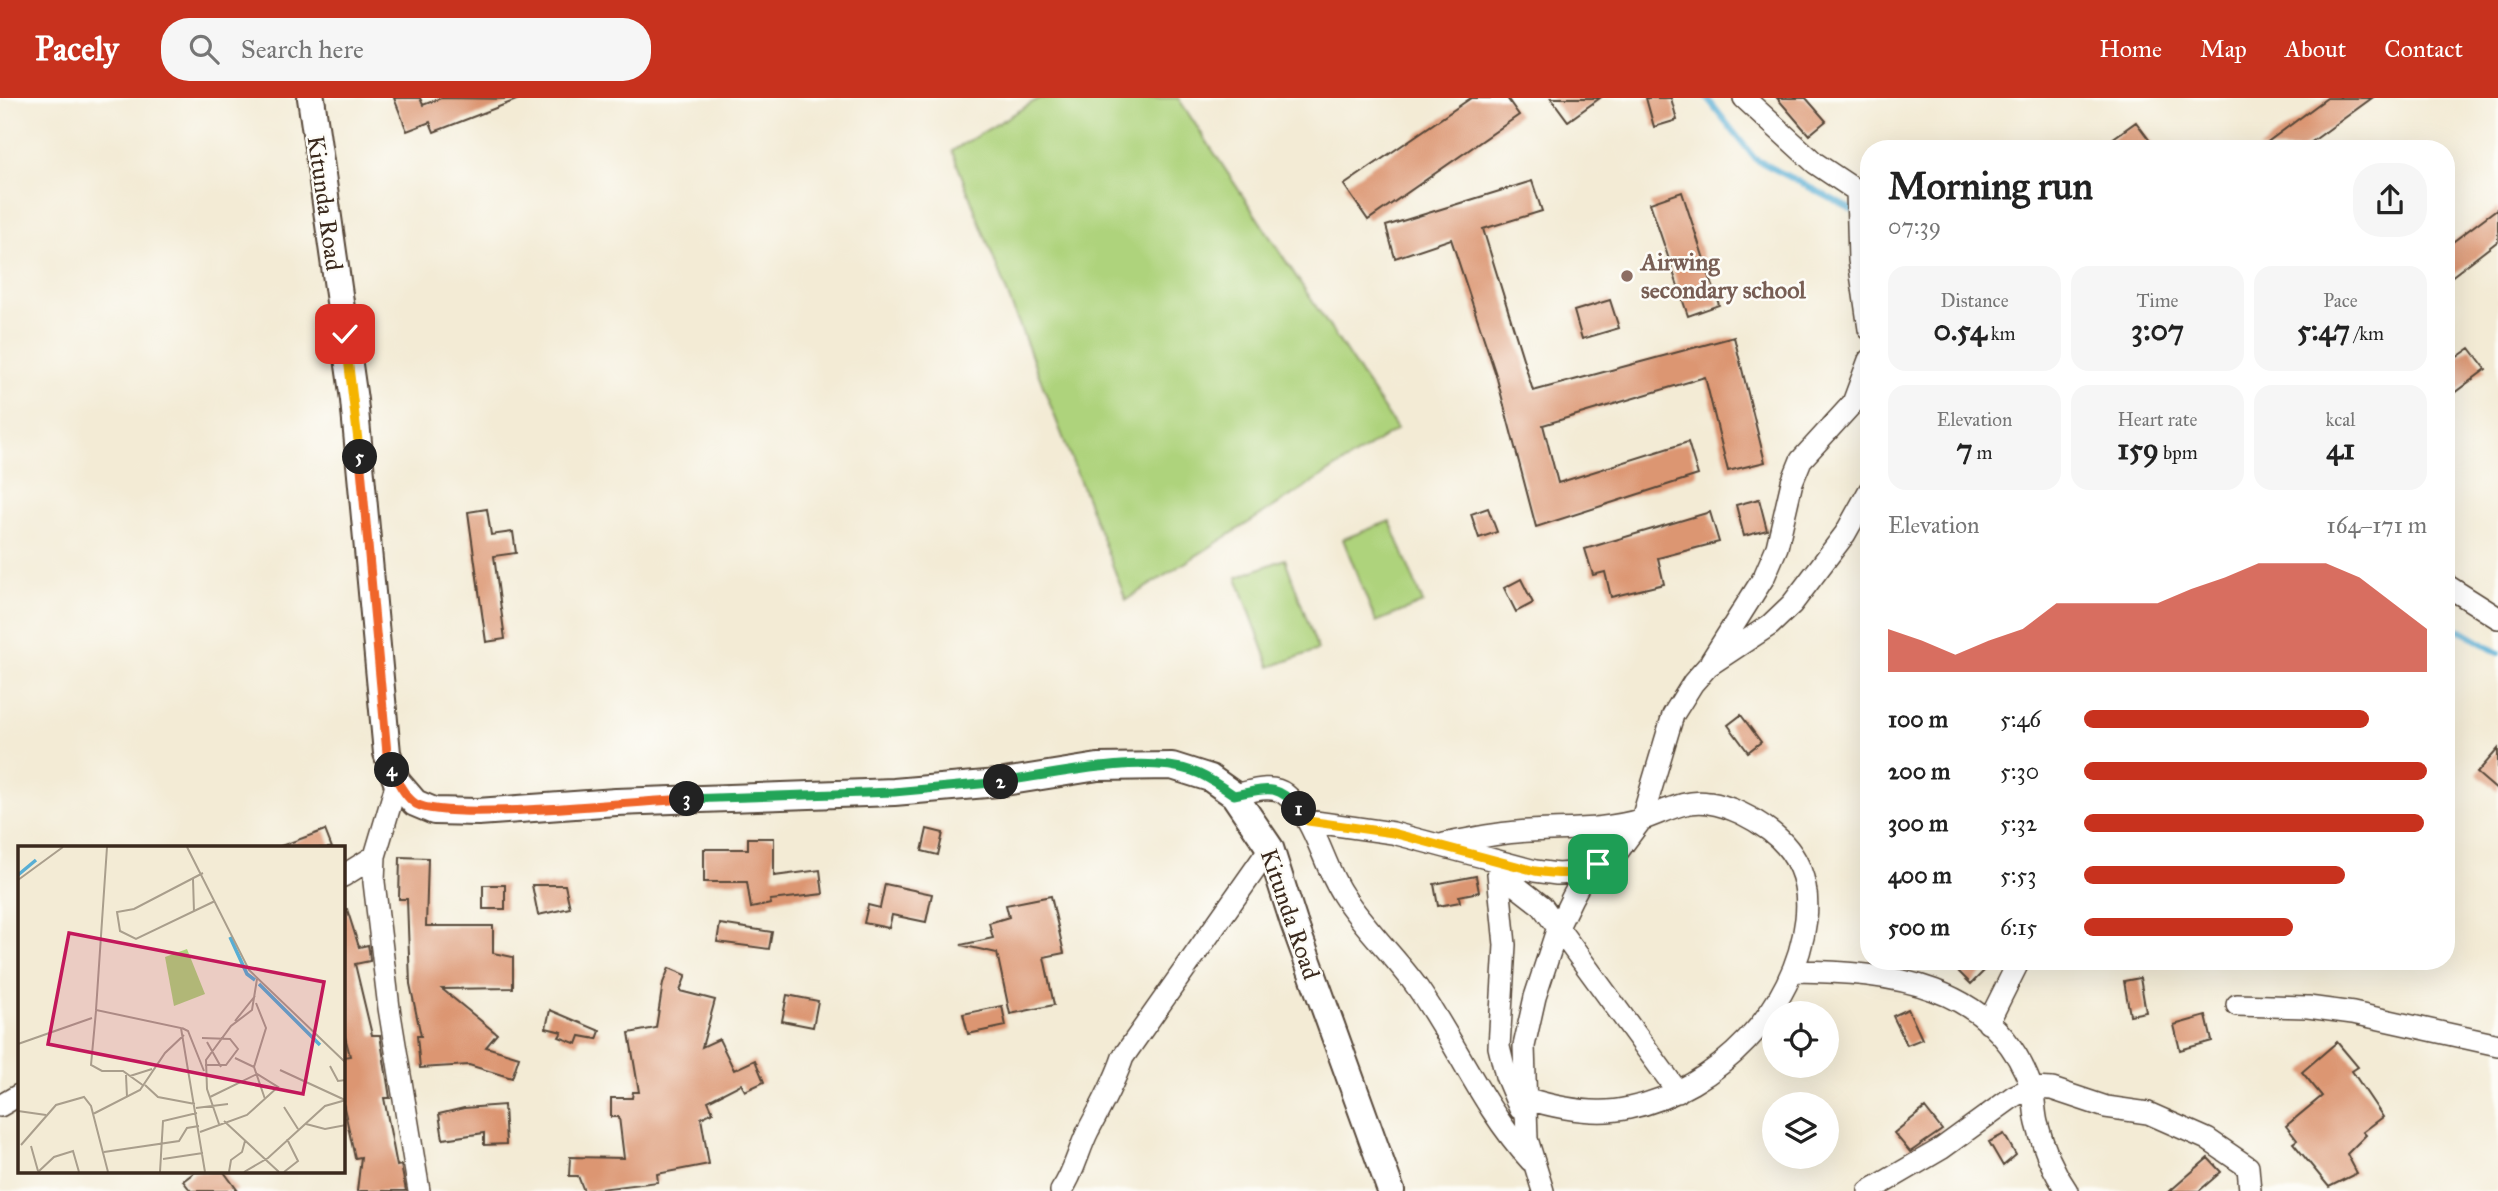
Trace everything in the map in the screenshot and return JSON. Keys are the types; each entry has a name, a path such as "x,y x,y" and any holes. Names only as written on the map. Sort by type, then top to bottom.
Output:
{"street":[{"name":"Kitunda Road","path":"311,98 354,400 387,753 397,782 415,803 434,811 467,811 616,802 894,792 998,783 1098,767 1172,766 1210,778 1234,795 1270,848 1294,923 1391,1191"},
{"path":"1744,98 1806,155 1860,193"},
{"path":"1860,244 1860,267"},
{"path":"1308,821 1393,833 1444,844 1498,867 1557,874 1586,872 1616,854 1642,819 1673,715 1764,578 1777,547 1792,482 1801,460 1853,403 1860,384"},
{"path":"1708,666 1770,625 1792,604 1845,534 1860,507"},
{"path":"2455,590 2498,618"},
{"path":"397,782 375,856 381,953 419,1191"},
{"path":"1234,795 1269,788 1284,792 1308,821 1331,876 1344,898 1418,989 1505,1133 1535,1165"},
{"path":"1444,844 1519,831 1600,829 1642,819 1680,804 1708,802 1759,822 1780,839 1796,859 1806,881 1808,899 1795,971 1781,996 1750,1036 1727,1058 1678,1092 1627,1109 1587,1110 1551,1106 1525,1098"},
{"path":"1061,1191 1069,1179 1087,1133 1111,1092 1123,1057 1270,848"},
{"path":"345,875 375,856"},
{"path":"1498,867 1526,891 1558,927 1678,1092"},
{"path":"1498,867 1505,945 1499,1046 1506,1076 1525,1121 1543,1191"},
{"path":"1525,1121 1523,1071 1528,1021 1558,927 1586,872"},
{"path":"1988,1023 2014,970"},
{"path":"1795,971 1858,973 1937,988 1988,1023 2010,1046 2032,1088 2039,1131 2058,1179 2067,1191"},
{"path":"2237,1005 2308,1007 2353,1013 2498,1045"},
{"path":"1869,1191 1930,1156 2014,1096 2032,1088 2052,1089 2106,1107 2148,1113 2207,1139 2248,1167 2249,1191"},
{"path":"0,1106 18,1096"}],"green space":[{"path":"1040,98 1178,98 1397,429 1126,600 952,151"},
{"path":"1390,521 1423,603 1376,622 1343,539"},
{"path":"1285,559 1318,650 1270,667 1237,577"}],"building":[{"path":"394,98 420,98 423,105 441,98 519,99 434,132 430,122 407,131"},
{"path":"1471,98 1507,98 1519,115 1368,220 1344,185"},
{"path":"1551,98 1600,98 1568,121"},
{"path":"1646,98 1671,98 1677,120 1654,127"},
{"path":"1777,98 1806,98 1826,121 1809,135"},
{"path":"2327,98 2372,98 2314,140 2270,140"},
{"path":"2136,122 2149,140 2111,140"},
{"path":"1532,181 1542,211 1483,229 1533,391 1734,337 1765,462 1728,471 1705,377 1543,425 1558,483 1688,442 1698,475 1536,527 1496,375 1451,239 1395,258 1386,226"},
{"path":"1682,192 1719,305 1688,316 1650,203"},
{"path":"2498,208 2498,241 2455,274 2455,240"},
{"path":"1610,300 1619,328 1582,339 1574,311"},
{"path":"2470,348 2486,369 2455,392 2455,359"},
{"path":"1759,499 1767,530 1744,536 1736,505"},
{"path":"1488,508 1497,532 1479,538 1471,514"},
{"path":"487,509 491,535 513,532 516,553 494,556 505,639 486,642 468,512"},
{"path":"1710,512 1719,542 1658,558 1664,584 1611,597 1605,572 1593,575 1585,549"},
{"path":"1521,579 1533,603 1516,612 1504,588"},
{"path":"1741,715 1761,742 1748,752 1728,725"},
{"path":"2498,749 2498,791 2477,773"},
{"path":"927,829 943,833 938,855 922,851"},
{"path":"325,830 331,846 281,846"},
{"path":"748,838 774,838 774,876 820,870 823,894 770,900 771,904 751,908 747,882 704,882 704,849 748,849"},
{"path":"400,857 428,858 426,926 493,926 493,953 513,957 513,988 442,989 497,1034 486,1047 519,1057 512,1078 469,1065 420,1068 417,1036 421,1036 410,984 407,899 399,899"},
{"path":"1476,876 1479,892 1459,896 1460,902 1438,906 1434,884"},
{"path":"885,884 932,894 926,922 892,915 889,928 864,923 868,905 880,908"},
{"path":"483,885 505,885 505,909 483,909"},
{"path":"532,885 565,885 570,908 538,915"},
{"path":"1051,896 1064,953 1044,957 1054,1005 1010,1014 997,953 961,945 993,938 989,923 1009,917 1006,905"},
{"path":"345,909 359,947 368,945 370,961 355,964 372,1035 380,1035 390,1098 384,1098 397,1166 401,1165 406,1191 357,1191 361,1157 355,1158 345,1112 345,1057 350,1056 345,1037"},
{"path":"720,924 772,932 769,949 717,942"},
{"path":"669,968 686,975 680,991 715,1000 702,1047 719,1039 734,1070 755,1060 764,1082 745,1091 741,1084 708,1101 713,1112 701,1118 709,1164 657,1174 658,1182 584,1191 578,1176 569,1176 570,1157 624,1158 619,1117 611,1117 611,1098 632,1098 633,1092 639,1092 629,1033 656,1028 663,983"},
{"path":"1957,970 1985,970 1971,984"},
{"path":"2140,978 2146,1012 2130,1015 2124,981"},
{"path":"787,995 818,1001 813,1027 782,1021"},
{"path":"1002,1006 1006,1026 968,1034 963,1014"},
{"path":"1908,1009 1922,1039 1907,1045 1893,1016"},
{"path":"550,1010 600,1031 597,1039 580,1036 577,1044 559,1037 562,1032 546,1028"},
{"path":"2206,1016 2212,1041 2180,1050 2174,1025"},
{"path":"2337,1042 2358,1067 2352,1071 2383,1117 2363,1132 2366,1135 2347,1154 2357,1173 2329,1187 2293,1143 2297,1140 2286,1126 2322,1096 2302,1072"},
{"path":"504,1105 506,1144 484,1145 484,1133 443,1139 439,1114 464,1108"},
{"path":"1925,1108 1942,1130 1910,1152 1894,1133"},
{"path":"2004,1134 2016,1155 2003,1166 1989,1142"},
{"path":"2208,1158 2221,1172 2199,1191 2170,1191"},
{"path":"192,1174 225,1174 238,1191 191,1191 183,1181"}],"waterway":[{"path":"1707,98 1755,159 1853,210"},
{"path":"2455,627 2498,653"}],"place":[{"name":"Airwing secondary school","path":"1627,276"}],"route":[{"path":"345,334 354,400 387,753 397,782 415,803 434,811 478,812 616,802 894,792 998,783 1098,767 1172,766 1210,778 1234,795 1269,788 1284,792 1308,821 1393,833 1444,844 1497,862 1535,871 1557,874 1586,872 1598,864"}]}
